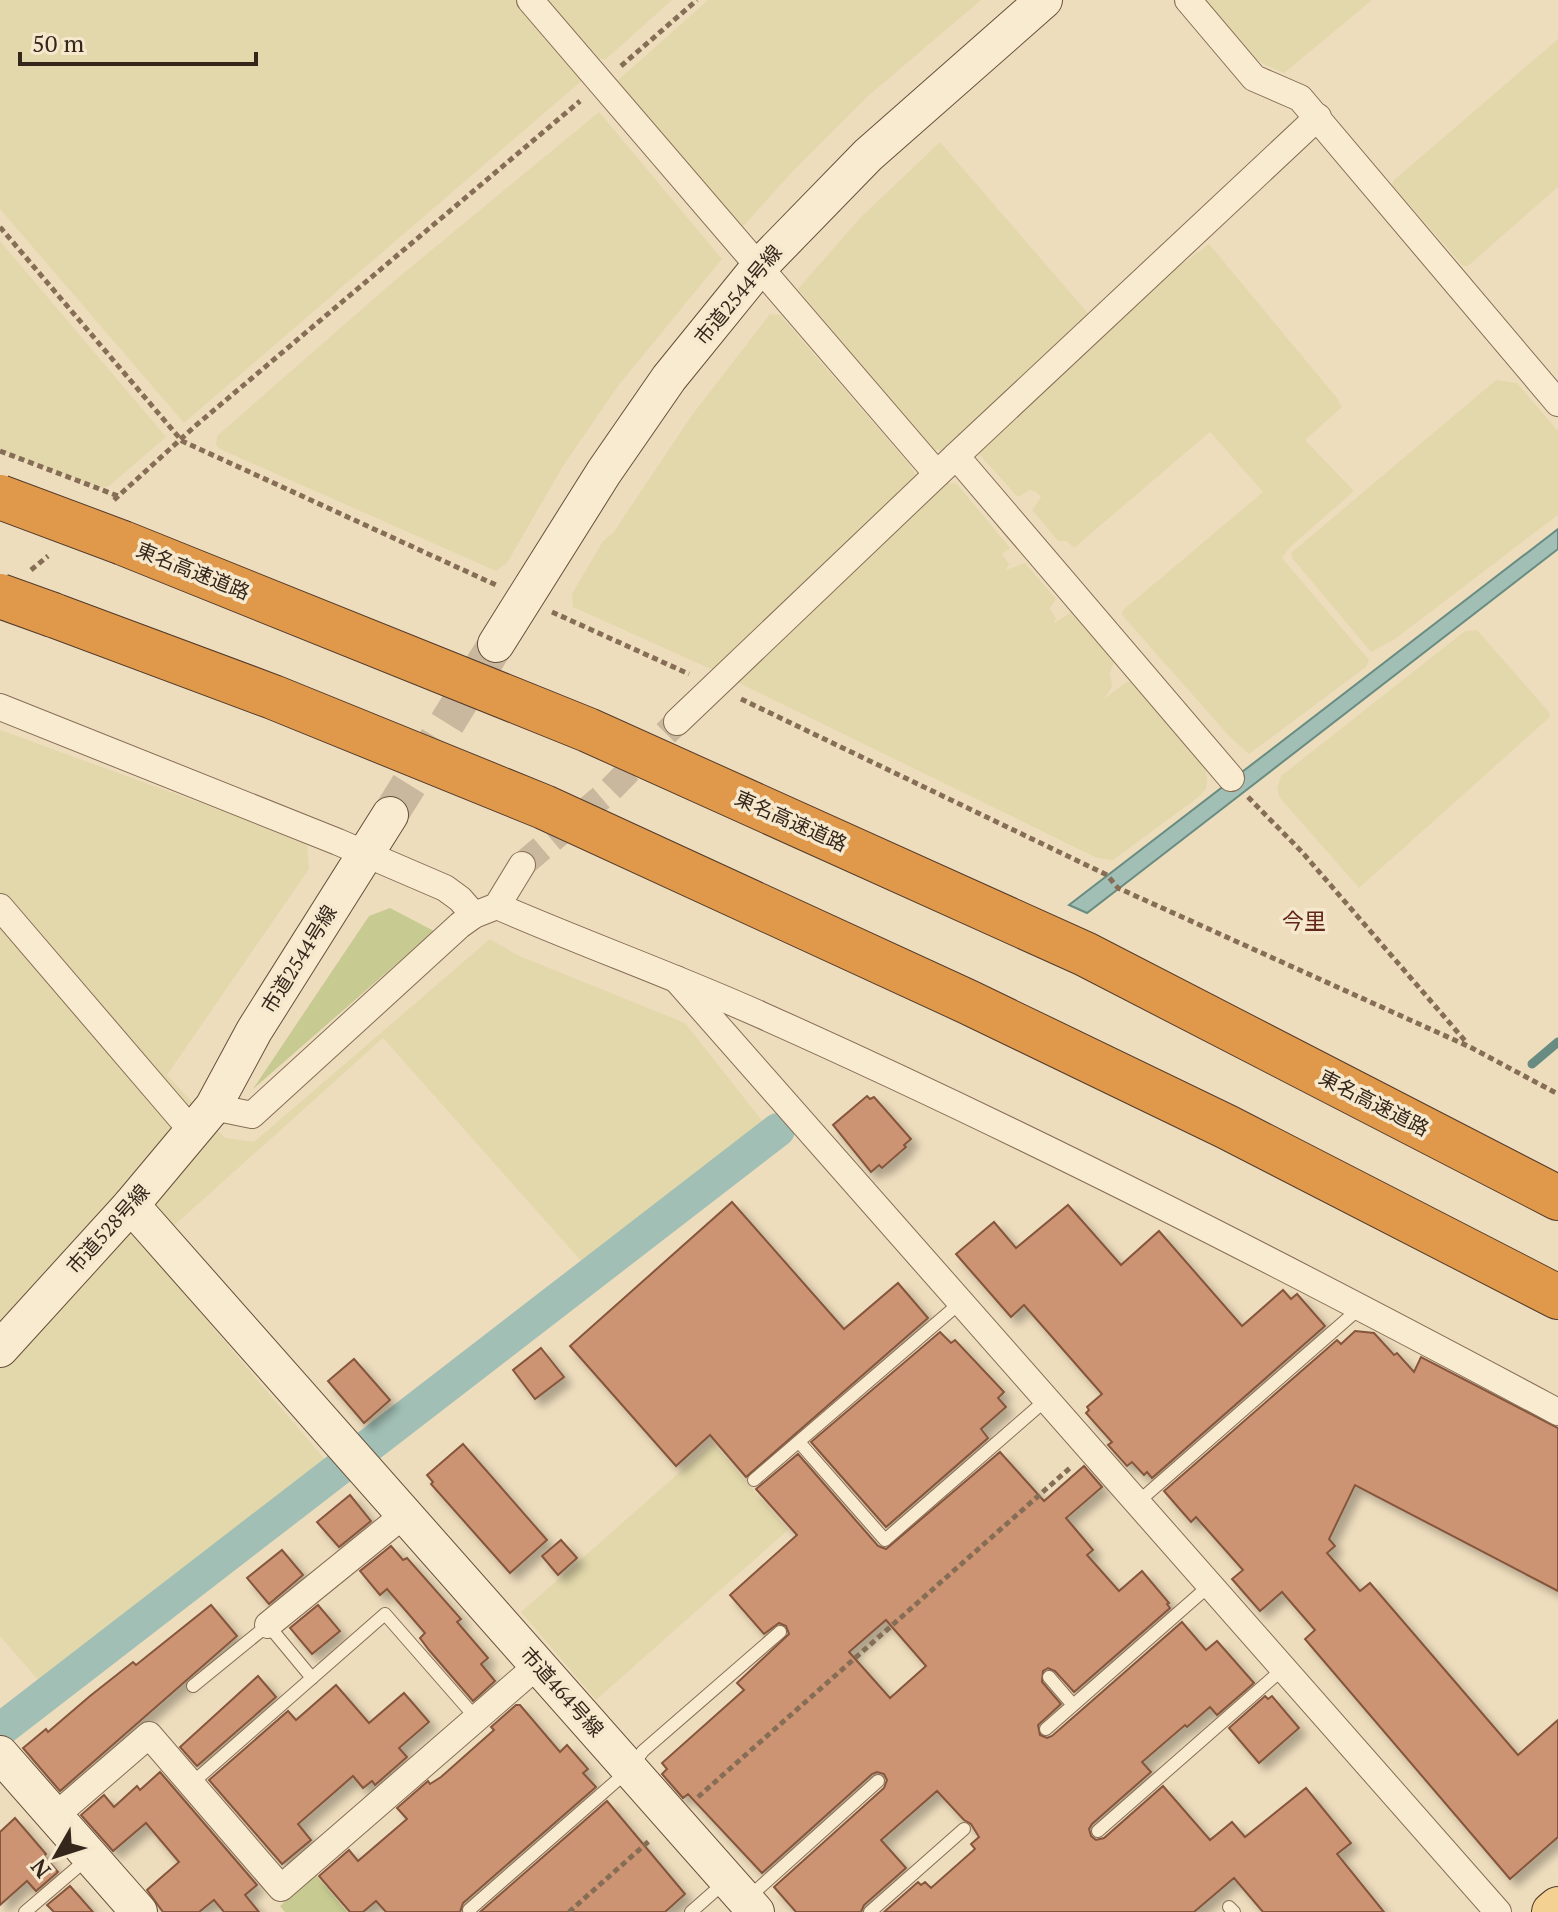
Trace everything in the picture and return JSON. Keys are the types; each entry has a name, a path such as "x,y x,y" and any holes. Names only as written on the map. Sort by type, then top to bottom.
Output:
{"highway":[{"name":"東名高速道路","path":"0,497 123,543 588,730 1085,954 1558,1198"},
{"path":"0,596 273,697 544,807 968,1002 1227,1127 1558,1297"}],"main road":[{"path":"1552,1912 1558,1907"}],"street":[{"path":"530,0 759,267 946,465 1237,785"},
{"name":"市道2544号線","path":"496,644 604,472 669,378 759,267 868,155 1044,0"},
{"path":"1188,0 1254,78 1300,98 1318,117 1558,403"},
{"path":"677,722 1318,117"},
{"path":"0,707 445,888 486,910 676,979 773,1020 998,1125 1361,1307 1558,1412"},
{"name":"市道2544号線","path":"203,1119 254,1031 390,815"},
{"path":"0,907 203,1119 252,1115 486,910 522,865"},
{"path":"676,979 1498,1912"},
{"name":"市道528号線","path":"0,1349 131,1205 203,1119"},
{"name":"市道464号線","path":"131,1205 630,1769 666,1826 743,1897"},
{"path":"268,1625 405,1514"},
{"path":"54,1817 149,1735 281,1888 538,1665"},
{"path":"8,1768 139,1912"}],"lane":[{"path":"754,1480 961,1302"},
{"path":"1138,1502 1361,1307"},
{"path":"799,1442 885,1540 1047,1399"},
{"path":"1046,1729 1210,1585"},
{"path":"191,1784 385,1614 477,1718"},
{"path":"193,1686 268,1625 312,1678"},
{"path":"469,1910 630,1769 643,1751 780,1632"},
{"path":"1098,1831 1284,1668"},
{"path":"1049,1677 1073,1705"},
{"path":"691,1912 743,1897 878,1781"},
{"path":"870,1912 964,1829"},
{"path":"25,1912 89,1857"}],"path":[{"path":"0,451 118,496 194,427 697,0"},
{"path":"0,227 182,441 524,598"},
{"path":"574,622 654,656 1107,875 1118,888 1470,1047 1558,1094"},
{"path":"1237,785 1302,852 1470,1047"},
{"path":"569,1912 1078,1461"}],"shaded area":[{"path":"0,0 516,0 585,78 184,423 0,209"},
{"path":"548,0 672,0 606,59 600,59"},
{"path":"708,0 981,0 867,97 740,230 616,82"},
{"path":"1203,0 1372,0 1284,73 1249,54"},
{"path":"1558,39 1558,187 1468,266 1463,266 1392,185 1394,180"},
{"path":"599,112 722,259 618,386 563,466 507,563 496,571 216,445 217,436 394,281"},
{"path":"940,142 1093,319 944,455 938,449 933,452 798,289 860,218"},
{"path":"0,241 166,437 109,486 101,488 0,451"},
{"path":"1209,244 1342,407 1305,440 1354,491 1289,548 1282,558 1369,660 1366,667 1249,754 1229,736 1122,615 1123,610 1263,492 1210,432 1074,548 1067,541 1058,541 1032,510 1041,497 1036,492 1030,490 1018,497 977,452 1157,280 1163,281"},
{"path":"770,314 780,315 917,477 713,670 573,607 572,594 603,541 613,533 692,415"},
{"path":"1496,380 1517,383 1558,431 1558,515 1395,639 1371,652 1291,553"},
{"path":"947,483 957,484 1010,548 1002,554 1009,564 1006,570 1025,563 1056,599 1050,608 1056,619 1053,624 1071,612 1114,662 1110,673 1112,687 1104,699 1132,681 1205,768 1206,789 1200,796 1113,860 1097,858 733,680"},
{"path":"1477,630 1549,712 1550,717 1359,888 1280,798 1277,788 1281,776 1465,631"},
{"path":"0,730 242,818 307,845 309,869 167,1075 225,1138 254,1142 490,939 517,955 685,1023 764,1123 582,1262 383,1038 147,1250 328,1463 38,1680 0,1636"},
{"path":"713,1443 788,1530 596,1700 521,1612"}],"green space":[{"path":"390,908 434,931 253,1089 369,916"},
{"path":"316,1875 347,1912 285,1912 280,1906"}],"water":[{"path":"1558,529 1558,549 1087,913 1069,905"}],"building":[{"path":"867,1096 870,1099 874,1097 911,1139 882,1168 879,1165 871,1172 833,1125"},
{"path":"732,1202 844,1329 898,1283 928,1318 746,1477 710,1435 676,1466 570,1346"},
{"path":"1068,1205 1121,1265 1159,1231 1242,1326 1283,1290 1291,1299 1297,1294 1325,1326 1152,1478 1147,1472 1144,1475 1132,1462 1127,1466 1108,1445 1112,1442 1086,1413 1089,1410 1087,1407 1102,1394 1024,1305 1011,1317 956,1254 994,1222 1016,1248"},
{"path":"1355,1331 1374,1333 1414,1372 1421,1357 1558,1428 1558,1591 1355,1485 1329,1539 1335,1546 1327,1553 1360,1591 1370,1583 1518,1755 1558,1720 1558,1837 1510,1879 1305,1639 1315,1630 1282,1592 1260,1611 1232,1579 1243,1570 1196,1517 1191,1522 1164,1491 1337,1340 1341,1344"},
{"path":"940,1332 951,1343 955,1340 1004,1392 998,1398 1006,1407 981,1429 988,1438 886,1527 811,1442"},
{"path":"541,1348 564,1377 535,1399 513,1370"},
{"path":"354,1359 390,1400 364,1423 328,1381"},
{"path":"463,1444 547,1540 510,1573 431,1484 433,1482 427,1475"},
{"path":"1000,1452 1044,1501 1084,1466 1102,1487 1066,1518 1093,1550 1087,1555 1119,1591 1142,1571 1170,1608 1074,1692 1055,1671 1048,1668 1043,1671 1042,1682 1061,1704 1038,1725 1040,1735 1047,1738 1052,1736 1182,1622 1206,1650 1217,1641 1254,1683 1217,1715 1210,1707 1142,1762 1151,1772 1092,1824 1089,1829 1091,1836 1096,1840 1104,1838 1163,1786 1210,1840 1232,1822 1245,1837 1306,1788 1351,1843 1337,1854 1384,1912 1263,1912 1234,1878 1194,1912 884,1912 918,1882 921,1885 925,1882 931,1888 975,1849 971,1844 979,1837 971,1824 937,1791 881,1840 906,1868 864,1905 861,1912 796,1912 774,1887 884,1788 887,1780 884,1774 872,1774 762,1873 688,1794 683,1798 662,1774 667,1769 662,1763 744,1690 737,1683 789,1634 786,1626 779,1623 764,1634 730,1595 797,1535 756,1489 798,1454 878,1546 886,1549","holes":["886,1620 926,1666 890,1698 849,1652"]},
{"path":"350,1495 371,1521 339,1547 317,1522"},
{"path":"561,1540 577,1558 558,1575 542,1556"},
{"path":"391,1546 403,1560 407,1558 461,1619 457,1622 488,1658 481,1664 495,1681 473,1701 429,1650 420,1638 425,1633 387,1589 380,1595 360,1571"},
{"path":"282,1550 303,1575 269,1604 247,1578"},
{"path":"211,1605 237,1636 60,1791 23,1748 46,1729 48,1732 133,1662 136,1665"},
{"path":"318,1605 340,1631 312,1654 290,1628"},
{"path":"258,1676 276,1697 197,1766 180,1747"},
{"path":"336,1685 369,1723 404,1693 429,1722 399,1748 407,1757 375,1785 372,1781 363,1788 353,1776 298,1824 311,1840 282,1864 209,1780 288,1711 296,1720"},
{"path":"1265,1696 1268,1699 1272,1696 1299,1728 1259,1763 1229,1728"},
{"path":"516,1705 520,1705 560,1752 567,1745 588,1769 583,1773 596,1787 463,1903 460,1912 386,1912 376,1901 363,1912 350,1912 319,1876 349,1850 358,1861 407,1819 397,1808 428,1781 430,1784 441,1777 494,1730 491,1727"},
{"path":"160,1772 257,1885 245,1895 259,1912 224,1912 214,1900 199,1912 163,1912 147,1890 179,1862 146,1823 113,1851 81,1815 104,1795 114,1807 137,1786 140,1790"},
{"path":"607,1801 685,1894 665,1912 480,1912"},
{"path":"15,1818 58,1872 36,1891 27,1881 0,1905 0,1832"},
{"path":"70,1886 93,1912 54,1912 47,1905"}],"waterway":[{"path":"1532,1064 1558,1042"},
{"path":"0,1730 778,1130"}],"tunnel":[{"path":"390,815 496,644"},
{"path":"522,865 608,792 677,722"}],"district":[{"name":"今里","path":"1304,921"}]}
